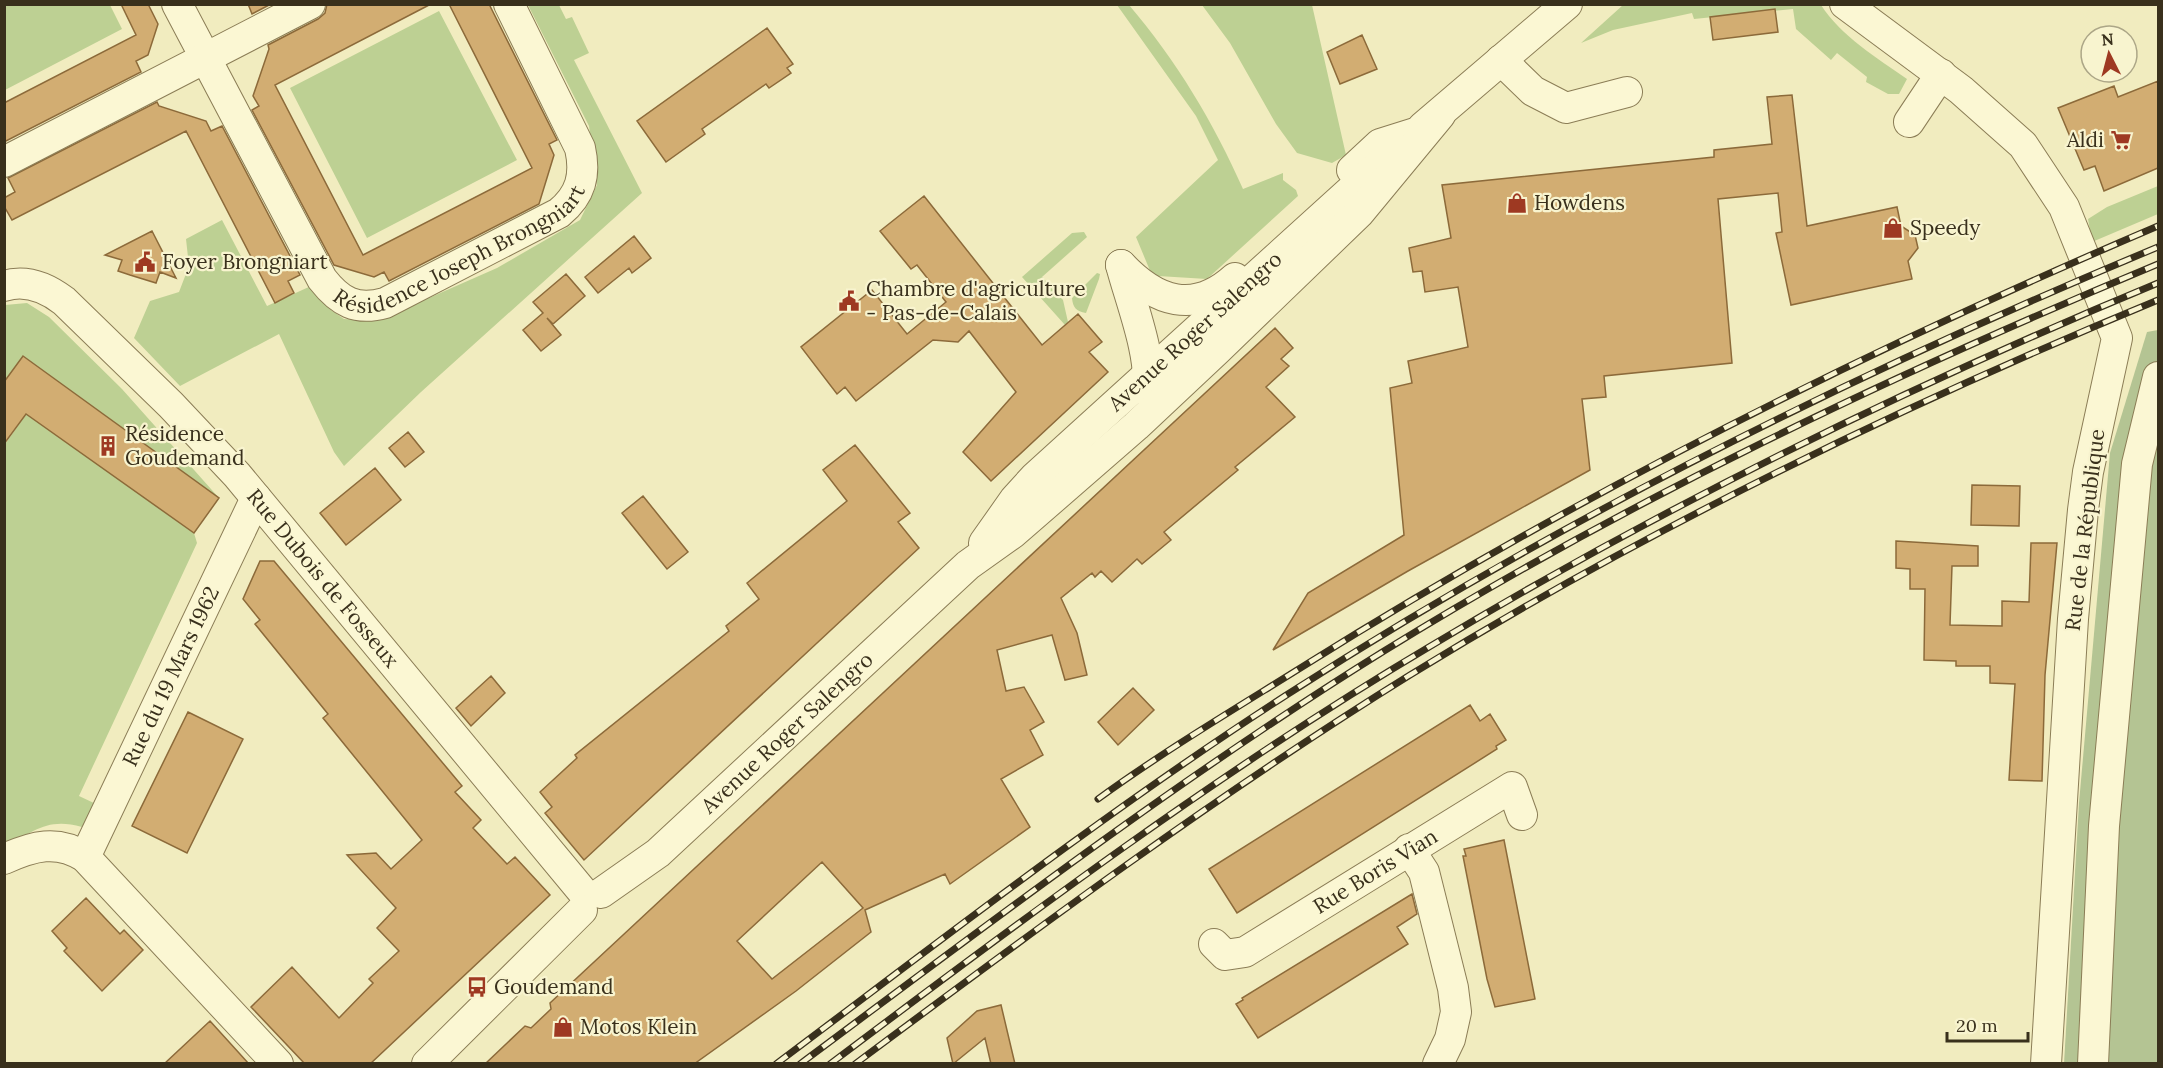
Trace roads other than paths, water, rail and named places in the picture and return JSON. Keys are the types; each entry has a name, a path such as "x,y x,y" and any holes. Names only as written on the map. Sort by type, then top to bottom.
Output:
{"street":[{"name":"Résidence Joseph Brongniart","path":"177,4 322,279 341,300 350,305 371,307 385,303 560,213 575,197 580,187 583,162 580,148 509,4"},
{"path":"4,162 310,4"},
{"name":"Avenue Roger Salengro","path":"968,565 1024,488 1415,133 1440,115 1567,4"},
{"name":"Rue de la République","path":"1845,4 1941,74 2016,137 2051,185 2080,241 2116,338 2090,463 2083,510 2073,619 2046,1064"},
{"name":"Rue de la République","path":"1869,4 1898,44"},
{"path":"1501,60 1533,91 1566,108 1627,92"},
{"path":"1909,122 1941,74"},
{"name":"Avenue Roger Salengro","path":"428,1064 588,898 673,840 968,565 1013,533 1136,426 1359,213 1440,115"},
{"path":"1136,426 1145,397 1148,376 1121,265 1137,281 1162,296 1188,301 1212,296 1225,287 1380,144 1415,133"},
{"name":"Rue Dubois de Fosseux","path":"4,286 30,285 44,288 64,301 171,405 256,498 588,898"},
{"path":"2093,1064 2104,826 2137,464 2158,378"},
{"name":"Rue du 19 Mars 1962","path":"85,857 256,498"},
{"name":"Rue Boris Vian","path":"1214,944 1225,955 1245,952 1512,787 1522,815"},
{"path":"4,859 34,847 56,845 67,847 85,857 278,1064"},
{"path":"1409,849 1424,872 1456,1012 1450,1039 1438,1064"}],"railway":[{"path":"1098,799 1199,731 1405,604 1615,486 1829,376 2047,274 2158,226"},
{"path":"776,1064 1157,782 1288,694 1392,629 1498,567 1713,451 1934,345 2158,247"},
{"path":"800,1064 1161,799 1308,699 1477,595 1571,542 1764,442 1959,350 2158,264"},
{"path":"830,1064 1124,847 1199,795 1351,695 1517,595 1787,451 1971,364 2158,283"},
{"path":"855,1064 1198,815 1338,720 1500,621 1683,520 1776,472 1966,383 2158,300"}],"place":[{"name":"Aldi","path":"2121,140"},
{"name":"Howdens","path":"1517,203"},
{"name":"Speedy","path":"1893,228"},
{"name":"Foyer Brongniart","path":"145,262"},
{"name":"Chambre d'agriculture - Pas-de-Calais","path":"849,301"},
{"name":"Résidence Goudemand","path":"108,446"},
{"name":"Goudemand","path":"477,987"},
{"name":"Motos Klein","path":"563,1027"}]}
